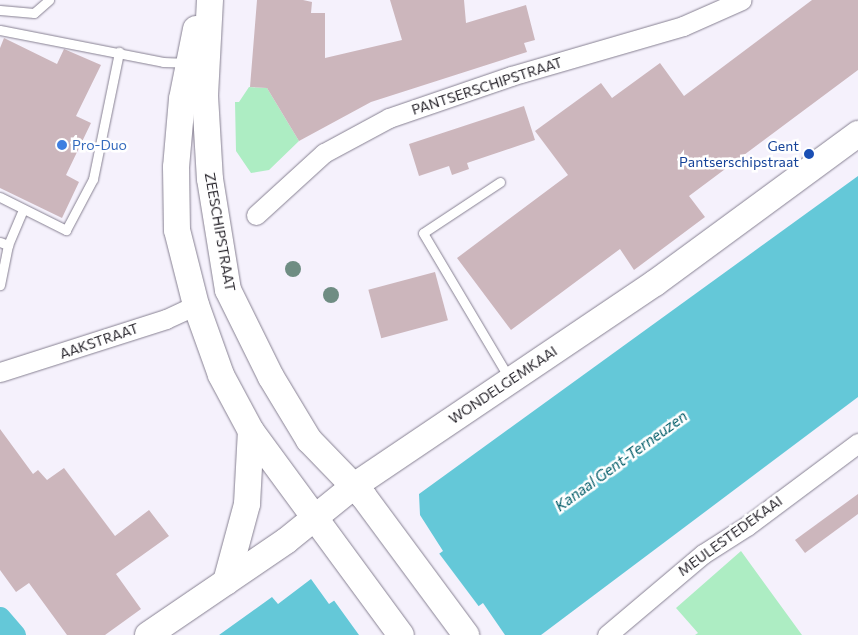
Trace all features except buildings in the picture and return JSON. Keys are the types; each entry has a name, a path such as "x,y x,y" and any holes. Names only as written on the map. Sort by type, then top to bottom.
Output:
{"main road":[{"path":"203,0 188,63 176,167 177,230 196,305 221,375 251,431 312,518 360,578 401,635"},
{"name":"ZEESCHIPSTRAAT","path":"210,0 205,96 210,179 228,290 271,377 309,440 354,486 402,547 466,635"},
{"name":"WONDELGEMKAAI","path":"148,635 286,541 312,518 354,486 655,282 858,134"},
{"path":"226,582 247,504 251,431"}],"street":[{"name":"PANTSERSCHIPSTRAAT","path":"256,215 324,153 389,118 512,76 683,26 742,0"},
{"name":"AAKSTRAAT","path":"0,372 166,319 196,305"},
{"name":"MEULESTEDEKAAI","path":"607,635 703,554 747,526 858,443"}],"lane":[{"path":"0,10 34,13 49,0"},
{"path":"0,30 163,62 188,63"},
{"path":"0,197 66,230 93,179 119,52"},
{"path":"500,182 423,232 510,380"},
{"path":"0,285 4,244 23,209"}],"green space":[{"path":"249,87 267,88 299,141 269,170 251,173 236,151 235,102 239,102"},
{"path":"741,551 802,635 695,635 698,633 676,608"}],"water":[{"name":"Kanaal Gent-Terneuzen","path":"858,176 858,397 541,635 505,635 483,603 438,635 219,635 272,597 278,604 311,579 329,604 341,596 354,614 443,551 420,515 419,494"}],"pier":[{"path":"438,552 480,608 443,635 359,635 333,599 342,594 355,611"}],"waterway":[{"path":"0,618 15,635"}],"place":[{"name":"Pro-Duo","path":"62,145"},
{"name":"Gent Pantserschipstraat","path":"809,154"}]}
